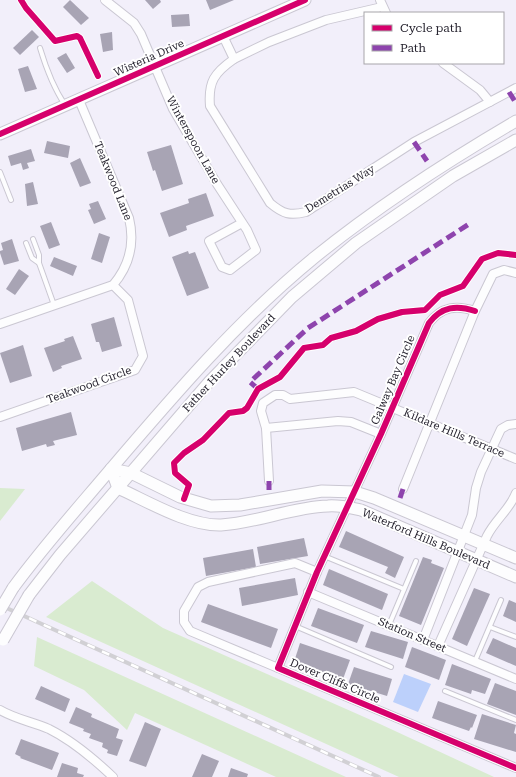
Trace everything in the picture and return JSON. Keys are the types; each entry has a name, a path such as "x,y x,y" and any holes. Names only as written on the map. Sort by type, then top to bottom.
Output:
{"main road":[{"name":"Wisteria Drive","path":"0,134 305,0"},
{"name":"Father Hurley Boulevard","path":"0,610 13,588 32,563 111,470 197,370 256,309 314,258 375,210 464,152 516,121"},
{"name":"Father Hurley Boulevard","path":"1,643 29,595 60,555 210,380 292,297 356,243 453,176 516,140"},
{"name":"Waterford Hills Boulevard","path":"111,470 131,473 180,497 211,506 240,505 322,490 355,492 374,498 516,558"},
{"path":"111,470 118,488"},
{"name":"Waterford Hills Boulevard","path":"118,488 199,523 219,525 247,522 312,508 329,506 347,507 361,510 516,577"}],"street":[{"name":"Winterspoon Lane","path":"105,0 134,23 141,34 173,109 242,223 256,250 230,270 222,267 209,241 242,223"},
{"name":"Demetrias Way","path":"383,7 326,20 269,42 234,59 222,68 213,78 209,91 210,106 270,203 281,212 294,215 306,212 414,142 516,88"},
{"path":"223,36 234,59"},
{"path":"444,64 480,90 490,102"},
{"name":"Teakwood Lane","path":"79,100 129,218 132,232 131,254 121,276 113,286"},
{"path":"403,489 475,311 493,274 504,270 516,273"},
{"path":"0,324 113,286"},
{"name":"Teakwood Circle","path":"0,418 135,370 144,356 137,328 128,300 113,286"},
{"name":"Galway Bay Circle","path":"355,492 393,407 419,343 432,319 454,307 475,311"},
{"name":"Kildare Hills Terrace","path":"266,428 262,419 262,407 268,398 275,395 290,399 354,392 430,422 516,459"},
{"path":"269,481 266,428 338,421 351,422 381,434"},
{"path":"423,640 459,553 472,516 476,488 492,449 501,429 508,425 516,424"},
{"name":"Dover Cliffs Circle","path":"355,492 308,592 278,668 516,768"},
{"path":"438,646 483,544 494,524 516,493"},
{"path":"278,668 190,631 184,622 184,611 198,587 208,582 295,562 317,572"},
{"name":"Station Street","path":"308,592 516,679"},
{"path":"0,710 4,715 23,718 73,743 94,759 113,777"}],"lane":[{"path":"40,48 57,93 65,105"},
{"path":"0,172 11,200"},
{"path":"33,239 39,255 39,263 54,306"},
{"path":"26,243 32,258 39,263"},
{"path":"324,556 404,590"},
{"path":"389,625 416,561"},
{"path":"475,662 500,600"},
{"path":"294,626 391,667"},
{"path":"490,627 516,637"},
{"path":"445,691 516,720"}],"green space":[{"path":"0,488 25,489 0,521"},
{"path":"92,581 163,628 380,724 494,777 399,777 46,617"},
{"path":"37,637 346,777 276,777 135,713 127,730 84,690 34,666"}],"water":[{"path":"404,674 431,684 418,712 393,702"}],"building":[{"path":"70,0 89,18 81,25 63,7"},
{"path":"145,0 160,0 161,2 153,9"},
{"path":"206,0 234,0 210,10"},
{"path":"189,14 190,26 172,27 171,15"},
{"path":"32,30 39,37 20,55 13,48"},
{"path":"112,32 113,50 103,52 100,34"},
{"path":"66,53 75,68 67,73 57,58"},
{"path":"28,66 37,89 25,92 18,69"},
{"path":"47,141 70,146 68,158 44,153"},
{"path":"171,145 183,184 162,191 155,170 153,171 147,152"},
{"path":"31,149 35,161 27,163 29,168 23,170 21,163 11,166 8,156"},
{"path":"80,158 91,183 80,187 70,163"},
{"path":"33,182 38,204 27,206 25,184"},
{"path":"206,193 214,216 186,226 187,230 169,237 160,213 189,203 188,199"},
{"path":"98,201 106,219 94,224 88,210 91,209 89,204"},
{"path":"51,222 60,245 49,249 40,226"},
{"path":"99,233 110,237 102,263 91,259"},
{"path":"12,239 19,261 4,265 0,253 0,251 3,250 1,243"},
{"path":"188,251 189,254 195,252 209,288 187,296 172,257"},
{"path":"54,257 77,266 73,276 50,266"},
{"path":"19,269 29,276 15,295 6,289"},
{"path":"114,317 122,346 102,352 99,342 96,342 91,324"},
{"path":"73,336 82,359 61,366 62,368 53,372 44,348 65,341 64,339"},
{"path":"23,345 32,376 10,383 0,353"},
{"path":"71,412 77,435 53,441 55,445 47,447 46,444 22,451 16,428"},
{"path":"346,531 404,557 395,578 385,573 388,567 339,547"},
{"path":"304,538 308,556 260,564 257,547"},
{"path":"253,549 256,567 206,576 203,558"},
{"path":"423,557 432,560 431,563 444,568 421,625 399,616"},
{"path":"329,569 388,594 382,610 323,585"},
{"path":"295,578 298,595 242,606 239,588"},
{"path":"474,588 490,594 467,646 452,639"},
{"path":"509,600 516,603 516,622 503,616"},
{"path":"208,604 278,629 271,648 201,622"},
{"path":"318,608 364,625 357,643 311,626"},
{"path":"371,631 408,642 403,659 365,647"},
{"path":"493,638 516,648 516,666 486,653"},
{"path":"300,643 350,660 343,679 294,662"},
{"path":"412,647 446,660 439,680 405,667"},
{"path":"452,664 491,679 485,694 472,690 471,694 445,685"},
{"path":"354,667 392,679 387,696 348,684"},
{"path":"495,683 516,691 516,715 487,704"},
{"path":"41,686 70,699 65,712 35,699"},
{"path":"438,701 477,715 472,728 471,727 469,731 432,718"},
{"path":"76,707 92,714 91,717 119,729 116,738 123,740 117,756 107,753 108,750 102,747 103,743 89,738 91,734 83,731 84,729 69,723"},
{"path":"482,714 516,725 514,733 516,734 516,752 474,739"},
{"path":"145,722 161,729 146,767 129,761"},
{"path":"21,739 59,753 52,770 20,758 21,757 15,754"},
{"path":"202,754 219,761 212,777 192,777"},
{"path":"62,763 78,768 77,773 84,775 83,777 57,777"},
{"path":"231,768 248,774 247,777 228,777"}],"railway":[{"path":"0,605 379,777"}],"marked path":[{"path":"509,92 516,103"},
{"path":"414,142 427,161"},
{"path":"258,389 250,382 308,328 469,224"},
{"path":"269,481 269,490"},
{"path":"400,498 403,489"}],"cycle path":[{"path":"21,0 26,8 55,41 77,36 80,38 98,76"},
{"path":"0,134 305,0"},
{"path":"184,499 189,485 175,473 174,463 184,453 203,440 229,413 243,411 247,408 258,389 280,377 304,348 323,345 331,338 356,331 378,319 402,312 425,310 440,295 463,286 482,259 498,253 516,255"},
{"path":"475,311 462,308 450,308 439,313 429,323 381,434 317,572 278,668 516,768"}]}
